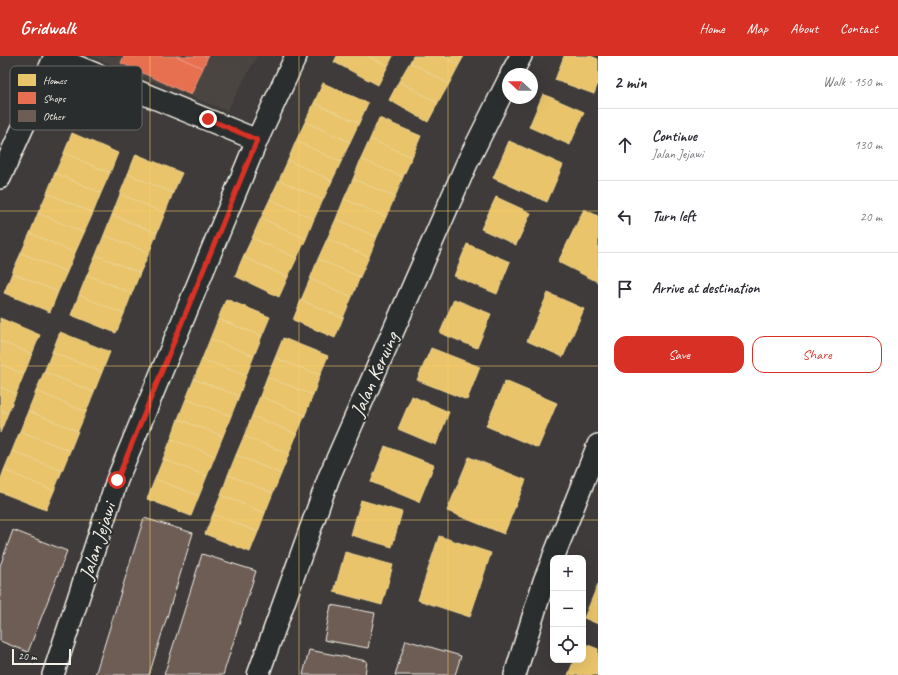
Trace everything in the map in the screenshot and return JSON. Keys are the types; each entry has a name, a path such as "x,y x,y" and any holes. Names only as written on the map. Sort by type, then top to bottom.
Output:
{"street":[{"path":"50,66 54,56 78,66"},
{"name":"Jalan Jejawi","path":"53,675 117,480 257,140 296,56"},
{"path":"515,68 521,56"},
{"path":"142,92 257,140"},
{"name":"Jalan Keruing","path":"258,675 329,477 467,163 502,93"},
{"path":"0,178 21,130"},
{"path":"555,555 598,445"},
{"path":"515,675 544,581 550,566"}],"shaded area":[{"path":"90,56 257,56 227,111 142,77 142,66 115,66"}],"building: Homes":[{"path":"337,56 368,56 388,66 378,85 334,62"},
{"path":"368,56 393,56 388,66"},
{"path":"413,56 443,56 459,65 449,84 410,62"},
{"path":"443,56 464,56 459,65"},
{"path":"564,56 591,56 598,59 598,83 594,94 555,80"},
{"path":"410,62 449,84 438,103 399,81"},
{"path":"399,81 438,103 428,122 389,100"},
{"path":"323,83 368,103 359,123 314,103"},
{"path":"543,94 584,112 570,145 529,127"},
{"path":"314,103 359,123 350,142 305,122"},
{"path":"379,118 421,136 412,157 370,139"},
{"path":"305,122 350,142 341,162 296,141"},
{"path":"72,133 118,153 110,173 64,153"},
{"path":"370,139 412,157 403,177 361,159"},
{"path":"296,141 341,162 332,181 288,160"},
{"path":"509,141 563,165 547,202 493,178"},
{"path":"64,153 110,173 101,193 55,173"},
{"path":"136,154 182,173 173,193 128,174"},
{"path":"361,159 403,177 395,197 353,179"},
{"path":"288,160 332,181 323,200 279,180"},
{"path":"55,173 101,193 93,213 47,193"},
{"path":"128,174 173,193 165,213 120,194"},
{"path":"353,179 395,197 386,217 344,199"},
{"path":"279,180 323,200 314,219 270,199"},
{"path":"47,193 93,213 84,233 38,213"},
{"path":"120,194 165,213 157,233 112,215"},
{"path":"496,197 531,213 516,245 481,229"},
{"path":"270,199 314,219 306,239 261,218"},
{"path":"344,199 386,217 377,237 336,219"},
{"path":"584,209 598,216 598,282 558,262"},
{"path":"38,213 84,233 75,253 30,233"},
{"path":"112,215 157,233 149,253 104,235"},
{"path":"261,218 306,239 297,258 252,238"},
{"path":"336,219 377,237 369,257 327,239"},
{"path":"30,233 75,253 67,272 21,253"},
{"path":"104,235 149,253 140,273 96,255"},
{"path":"252,238 297,258 288,277 243,257"},
{"path":"327,239 369,257 360,277 318,259"},
{"path":"467,244 510,262 497,294 454,276"},
{"path":"21,253 67,272 58,292 12,273"},
{"path":"96,255 140,273 132,293 87,275"},
{"path":"243,257 288,277 279,297 235,276"},
{"path":"318,259 360,277 352,297 310,279"},
{"path":"12,273 58,292 50,312 4,293"},
{"path":"87,275 132,293 124,314 79,295"},
{"path":"310,279 352,297 343,318 301,300"},
{"path":"548,293 584,309 563,357 527,341"},
{"path":"79,295 124,314 116,333 71,315"},
{"path":"226,299 270,317 262,336 218,319"},
{"path":"454,299 491,314 477,348 440,333"},
{"path":"301,300 343,318 335,338 293,320"},
{"path":"0,318 40,335 32,354 0,341"},
{"path":"218,319 262,336 254,356 210,339"},
{"path":"60,332 110,352 102,372 52,352"},
{"path":"283,338 328,356 320,375 275,358"},
{"path":"210,339 254,356 246,376 202,359"},
{"path":"0,341 32,354 24,374 0,364"},
{"path":"431,348 480,367 467,400 417,380"},
{"path":"52,352 102,372 94,392 44,372"},
{"path":"275,358 320,375 313,395 267,377"},
{"path":"202,359 246,376 239,396 194,379"},
{"path":"0,364 24,374 16,394 0,387"},
{"path":"44,372 94,392 86,412 36,391"},
{"path":"267,377 313,395 305,415 260,396"},
{"path":"194,379 239,396 231,416 186,399"},
{"path":"505,381 557,403 538,448 486,426"},
{"path":"0,387 16,394 8,413 0,410"},
{"path":"36,391 86,412 78,431 28,411"},
{"path":"260,396 305,415 297,434 252,416"},
{"path":"412,396 449,412 436,445 398,429"},
{"path":"186,399 231,416 223,436 178,419"},
{"path":"0,410 8,413 0,433"},
{"path":"28,411 78,431 70,451 20,431"},
{"path":"252,416 297,434 289,454 244,436"},
{"path":"178,419 223,436 215,456 171,439"},
{"path":"20,431 70,451 62,471 12,451"},
{"path":"244,436 289,454 281,474 236,455"},
{"path":"171,439 215,456 207,476 163,459"},
{"path":"385,446 434,465 419,502 371,482"},
{"path":"12,451 62,471 54,491 4,470"},
{"path":"236,455 281,474 273,493 228,475"},
{"path":"469,457 526,480 504,534 447,511"},
{"path":"163,459 207,476 199,496 155,479"},
{"path":"4,470 54,491 46,510 0,492 0,481"},
{"path":"228,475 273,493 265,513 221,495"},
{"path":"155,479 199,496 191,516 147,499"},
{"path":"221,495 265,513 258,532 213,514"},
{"path":"361,500 402,512 392,547 351,535"},
{"path":"213,514 258,532 250,552 205,534"},
{"path":"439,536 491,553 470,617 418,600"},
{"path":"345,552 393,565 382,605 334,592"},
{"path":"598,584 598,624 586,619 586,613"},
{"path":"586,644 598,649 598,675 568,675 573,663 586,663"}],"building: Shops":[{"path":"124,56 176,56 203,68 191,95 142,73 142,66 128,66 121,63"},
{"path":"176,56 208,56 203,68"}],"building: Other":[{"path":"144,518 193,533 149,675 95,675"},
{"path":"13,530 67,551 28,652 0,641 0,566"},
{"path":"202,554 256,571 223,675 164,675"},
{"path":"331,605 375,613 368,648 324,640"},
{"path":"406,640 461,656 455,675 395,675"},
{"path":"309,650 367,661 365,675 303,675"}],"route":[{"path":"117,480 257,140 208,119"}]}
